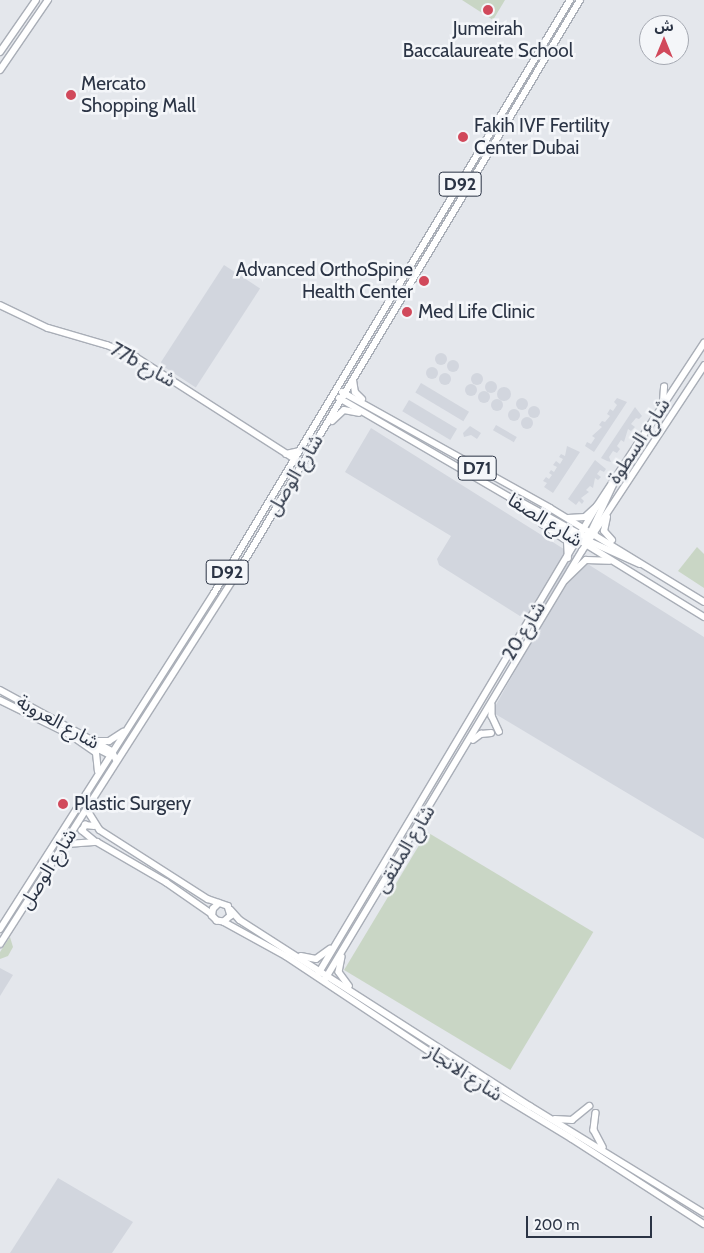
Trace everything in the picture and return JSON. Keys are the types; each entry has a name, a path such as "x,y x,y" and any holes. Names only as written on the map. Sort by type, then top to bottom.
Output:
{"main road":[{"path":"0,52 36,0"},
{"path":"0,70 48,0"},
{"name":"شارع الوصل","path":"0,944 115,755 226,590 321,433 371,334 570,0"},
{"name":"شارع الوصل","path":"0,929 96,776 115,755 126,730 211,598 301,449 355,375 580,0"},
{"path":"528,86 526,82 533,63"},
{"path":"426,256 459,195 458,188"},
{"path":"355,375 354,392 374,408"},
{"name":"شارع الصفا","path":"340,394 374,408 566,518 614,561 704,617"},
{"name":"شارع الصفا","path":"340,394 373,417 509,497 532,514 587,536 644,565 704,602"},
{"path":"321,433 342,411 354,410 373,417"},
{"path":"286,454 295,454 301,449"},
{"path":"509,497 587,536"},
{"path":"566,518 585,517 597,506"},
{"path":"226,590 225,583 259,527 262,513"},
{"path":"532,514 567,541 568,558"},
{"path":"606,517 605,534 634,553 644,565"},
{"path":"565,580 586,560 614,561"},
{"path":"170,675 213,604 211,598"},
{"path":"94,741 109,740 126,730"},
{"path":"72,736 96,753 100,762 96,776"}],"street":[{"name":"77b شارع","path":"0,305 48,328 107,345 136,358 295,459"},
{"name":"شارع السطوة","path":"587,536 597,506 704,343"},
{"name":"شارع السطوة","path":"587,536 606,517 704,366"},
{"path":"664,387 664,402"},
{"name":"77b شارع","path":"276,448 287,459 289,470"},
{"path":"587,536 611,493 614,480"},
{"name":"شارع 20","path":"469,720 568,558 587,536"},
{"name":"شارع 20","path":"485,715 565,580 587,536"},
{"name":"شارع العروبة","path":"0,690 94,741 115,755"},
{"name":"شارع العروبة","path":"0,700 115,755"},
{"path":"492,703 492,716 499,731"},
{"path":"476,710 479,717 485,715"},
{"name":"شارع الملتقى","path":"326,978 485,715"},
{"name":"شارع الملتقى","path":"318,974 469,720"},
{"path":"464,751 478,735 491,733"},
{"path":"461,734 466,734 470,740"},
{"path":"88,811 100,830"},
{"path":"90,824 100,830 208,899 226,904 231,910 229,919 224,922 217,921 212,914 166,882 84,835 82,828 90,824"},
{"path":"67,844 97,842"},
{"path":"212,914 219,903"},
{"name":"شارع الانجاز","path":"231,910 238,918 318,974"},
{"name":"شارع الانجاز","path":"224,922 250,934 383,1010 704,1213"},
{"path":"266,936 311,959 324,956 339,938"},
{"path":"348,943 340,963 341,976 383,1010"},
{"name":"شارع الانجاز","path":"326,978 704,1224"},
{"path":"551,1118 572,1120 589,1106"},
{"path":"596,1113 595,1135 606,1151"}],"shaded area":[{"path":"224,265 260,288 196,387 160,364"},
{"path":"441,353 447,359 441,365 435,359"},
{"path":"453,360 459,366 453,372 447,366"},
{"path":"432,367 438,373 432,379 426,373"},
{"path":"445,373 451,379 445,385 439,379"},
{"path":"475,373 479,373 483,379 479,385 475,385 471,381 471,377"},
{"path":"489,381 493,381 497,387 493,393 489,393 485,389 485,385"},
{"path":"421,383 469,412 463,421 415,392"},
{"path":"469,384 473,384 477,390 473,396 469,396 465,392 465,388"},
{"path":"504,387 509,389 511,394 509,399 504,401 499,399 497,394 499,389"},
{"path":"482,391 486,391 490,397 486,403 482,403 478,399 478,395"},
{"path":"520,398 524,398 528,404 524,410 520,410 516,406 516,402"},
{"path":"617,398 627,402 594,452 585,446 587,442 591,444 595,438 592,436 602,427 599,425 610,416 607,414 610,409 613,411 617,405 614,402"},
{"path":"495,399 499,399 503,405 499,411 495,411 491,407 491,403"},
{"path":"409,400 457,429 450,440 402,411"},
{"path":"532,406 536,406 540,412 536,418 532,418 528,414 528,410"},
{"path":"635,407 642,416 639,419 636,418 631,424 635,427 631,431 628,429 624,442 621,440 617,446 620,449 617,453 613,451 609,457 611,462 601,458"},
{"path":"512,409 516,409 520,415 516,421 512,421 508,417 508,413"},
{"path":"525,417 529,417 533,423 529,429 525,429 521,425 521,421"},
{"path":"496,425 517,437 514,442 493,430"},
{"path":"470,426 481,433 477,439 471,435 464,437 463,433"},
{"path":"371,428 704,637 704,839 492,712 539,628 439,565 437,559 451,536 345,472"},
{"path":"567,446 580,452 553,493 544,487 547,483 543,481 546,477 549,479 552,475 549,473 551,470 554,472 557,467 553,465 556,461 560,464 563,459 559,457 561,454 565,456"},
{"path":"595,460 606,469 604,472 600,470 597,474 601,477 598,480 595,478 593,488 590,486 586,490 589,492 581,498 584,501 582,504 579,501 576,505 568,499"},
{"path":"0,968 13,975 0,996"},
{"path":"58,1178 133,1222 112,1253 10,1253"}],"green space":[{"name":"Jumeirah Baccalaureate School","path":"462,0 505,0 493,20"},
{"path":"697,547 704,554 704,588 678,571"},
{"path":"427,832 593,932 510,1070 344,970"},
{"path":"10,937 13,947 8,956 0,959 0,952"}],"place":[{"name":"Jumeirah Baccalaureate School","path":"488,10"},
{"name":"Mercato Shopping Mall","path":"71,95"},
{"name":"Fakih IVF Fertility Center Dubai","path":"463,137"},
{"name":"Advanced OrthoSpine Health Center","path":"424,281"},
{"name":"Med Life Clinic","path":"407,312"},
{"name":"Plastic Surgery","path":"63,804"}]}
